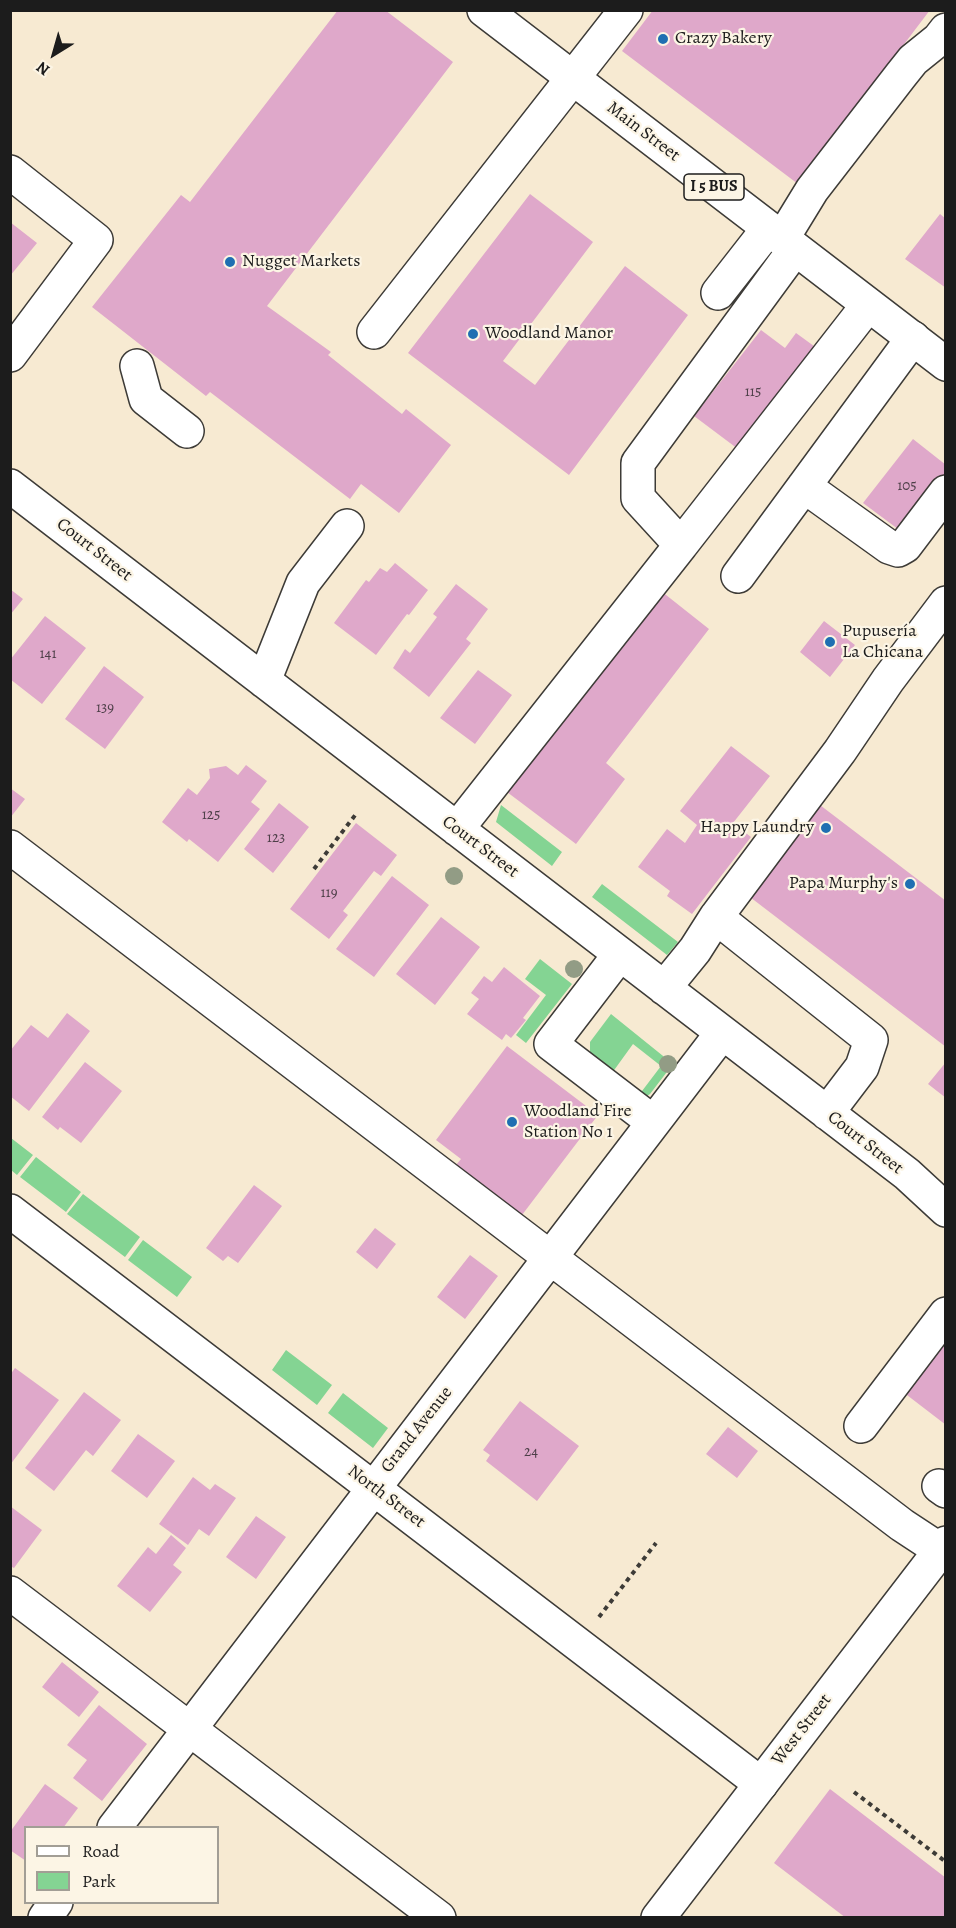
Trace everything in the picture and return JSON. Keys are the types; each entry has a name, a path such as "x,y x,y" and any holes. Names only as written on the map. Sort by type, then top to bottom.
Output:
{"street":[{"name":"Main Street","path":"484,10 945,364"},
{"path":"374,332 626,10"},
{"path":"681,545 638,498 638,463 812,190 913,60 943,37"},
{"path":"10,172 96,240 10,355"},
{"path":"718,293 782,239"},
{"path":"457,830 868,305"},
{"path":"738,576 913,338"},
{"path":"137,366 146,399 188,431"},
{"name":"Court Street","path":"10,486 907,1174 945,1210"},
{"path":"804,486 889,547 898,550 905,546 945,492"},
{"path":"264,681 303,583 347,526"},
{"path":"664,988 840,751 888,680 945,603"},
{"path":"10,847 902,1525 943,1547"},
{"path":"716,917 871,1040 862,1067 827,1113"},
{"path":"620,954 544,1053 653,1122"},
{"name":"Grand Avenue","path":"115,1826 372,1487 722,1033"},
{"name":"North Street","path":"10,1211 761,1784"},
{"path":"861,1426 945,1314"},
{"name":"West Street","path":"658,1917 943,1547"},
{"path":"10,1593 439,1917"},
{"path":"45,1917 55,1904"}],"path":[{"path":"314,869 356,814"},
{"path":"599,1617 656,1543"},
{"path":"854,1792 945,1862"}],"green space":[{"path":"501,805 562,852 552,866 496,822"},
{"path":"602,884 678,942 667,955 592,897"},
{"path":"540,959 572,984 526,1043 516,1035 546,995 525,979"},
{"path":"611,1014 673,1064 650,1094 644,1098 639,1095 661,1066 633,1044 612,1073 590,1053 590,1042"},
{"path":"11,1138 33,1155 17,1175 11,1170"},
{"path":"36,1157 81,1192 66,1212 20,1177"},
{"path":"83,1194 140,1237 125,1257 67,1214"},
{"path":"143,1240 192,1277 177,1297 128,1260"},
{"path":"286,1350 332,1385 317,1405 272,1370"},
{"path":"343,1393 388,1428 373,1448 328,1413"}],"building":[{"path":"338,10 385,10 453,62 267,306 331,352 328,355 402,414 406,409 451,445 399,513 361,484 350,499 210,392 206,396 92,307 181,195 190,202"},
{"path":"653,10 930,10 798,184 622,51"},
{"name":"Woodland Manor","path":"530,194 593,242 503,361 535,385 625,266 688,315 569,475 408,353"},
{"path":"940,214 946,219 946,288 905,259"},
{"path":"10,222 37,243 10,276"},
{"path":"761,330 785,348 796,333 818,349 746,455 694,416"},
{"path":"913,439 946,465 946,476 902,532 863,503"},
{"path":"395,563 428,590 376,655 334,623 366,580 369,582 380,568 387,572"},
{"path":"456,584 488,609 466,639 471,643 429,697 393,668 405,649 410,653 437,617 433,614"},
{"path":"10,589 23,599 10,615"},
{"path":"661,591 709,629 606,763 625,779 576,844 507,792"},
{"path":"45,616 86,648 42,704 10,679 10,660"},
{"path":"824,621 855,645 830,677 800,652"},
{"path":"104,666 144,697 105,749 65,719"},
{"path":"478,670 512,695 475,744 440,718"},
{"path":"731,746 770,776 733,823 751,837 692,914 667,896 670,891 638,867 667,829 685,843 697,825 680,811"},
{"path":"246,765 267,781 251,802 260,809 218,862 189,839 187,842 162,822 188,788 197,795 210,778 209,769 226,766 238,775"},
{"path":"10,788 25,799 10,818"},
{"path":"816,802 946,901 946,1047 746,894"},
{"path":"279,803 309,827 273,873 244,849"},
{"path":"356,823 397,855 381,876 374,871 343,911 348,915 329,939 290,909"},
{"path":"392,876 429,905 374,977 336,949"},
{"path":"441,917 480,947 435,1005 396,974"},
{"path":"504,967 540,996 523,1018 526,1020 511,1038 506,1034 502,1040 467,1014 479,999 471,993 484,976 492,982"},
{"path":"67,1013 90,1031 29,1111 10,1096 10,1051 31,1025 48,1038"},
{"path":"507,1046 598,1115 522,1215 456,1165 461,1159 436,1140"},
{"path":"85,1062 122,1091 81,1143 60,1127 58,1130 42,1117"},
{"path":"946,1062 946,1098 928,1084"},
{"path":"254,1185 282,1206 238,1263 228,1256 223,1261 206,1248"},
{"path":"375,1228 396,1244 377,1269 356,1252"},
{"path":"470,1255 498,1276 465,1319 437,1297"},
{"path":"946,1337 946,1425 903,1392"},
{"path":"15,1368 59,1400 10,1465 10,1375"},
{"path":"84,1392 121,1420 93,1456 86,1450 54,1491 25,1468"},
{"path":"520,1401 579,1446 537,1501 486,1461 490,1455 483,1450"},
{"path":"728,1427 758,1451 737,1478 706,1454"},
{"path":"138,1434 175,1461 147,1498 111,1471"},
{"path":"193,1477 210,1490 215,1484 236,1498 209,1536 199,1529 188,1545 159,1524"},
{"path":"10,1506 42,1530 14,1568 10,1566"},
{"path":"256,1516 286,1537 256,1579 226,1557"},
{"path":"171,1535 186,1548 173,1565 182,1572 150,1612 117,1586 148,1547 156,1554"},
{"path":"62,1662 99,1692 79,1717 42,1687"},
{"path":"99,1705 147,1744 102,1801 73,1778 87,1760 67,1745"},
{"path":"45,1784 78,1808 64,1826 24,1826 24,1860 10,1850 10,1832"},
{"path":"830,1789 946,1878 946,1918 846,1918 774,1863"}],"place":[{"name":"Crazy Bakery","path":"663,39"},
{"name":"Nugget Markets","path":"230,262"},
{"name":"Woodland Manor","path":"473,334"},
{"name":"Pupusería La Chicana","path":"830,642"},
{"name":"Happy Laundry","path":"826,828"},
{"name":"Papa Murphy's","path":"910,884"},
{"name":"Woodland Fire Station No 1","path":"512,1122"}]}
